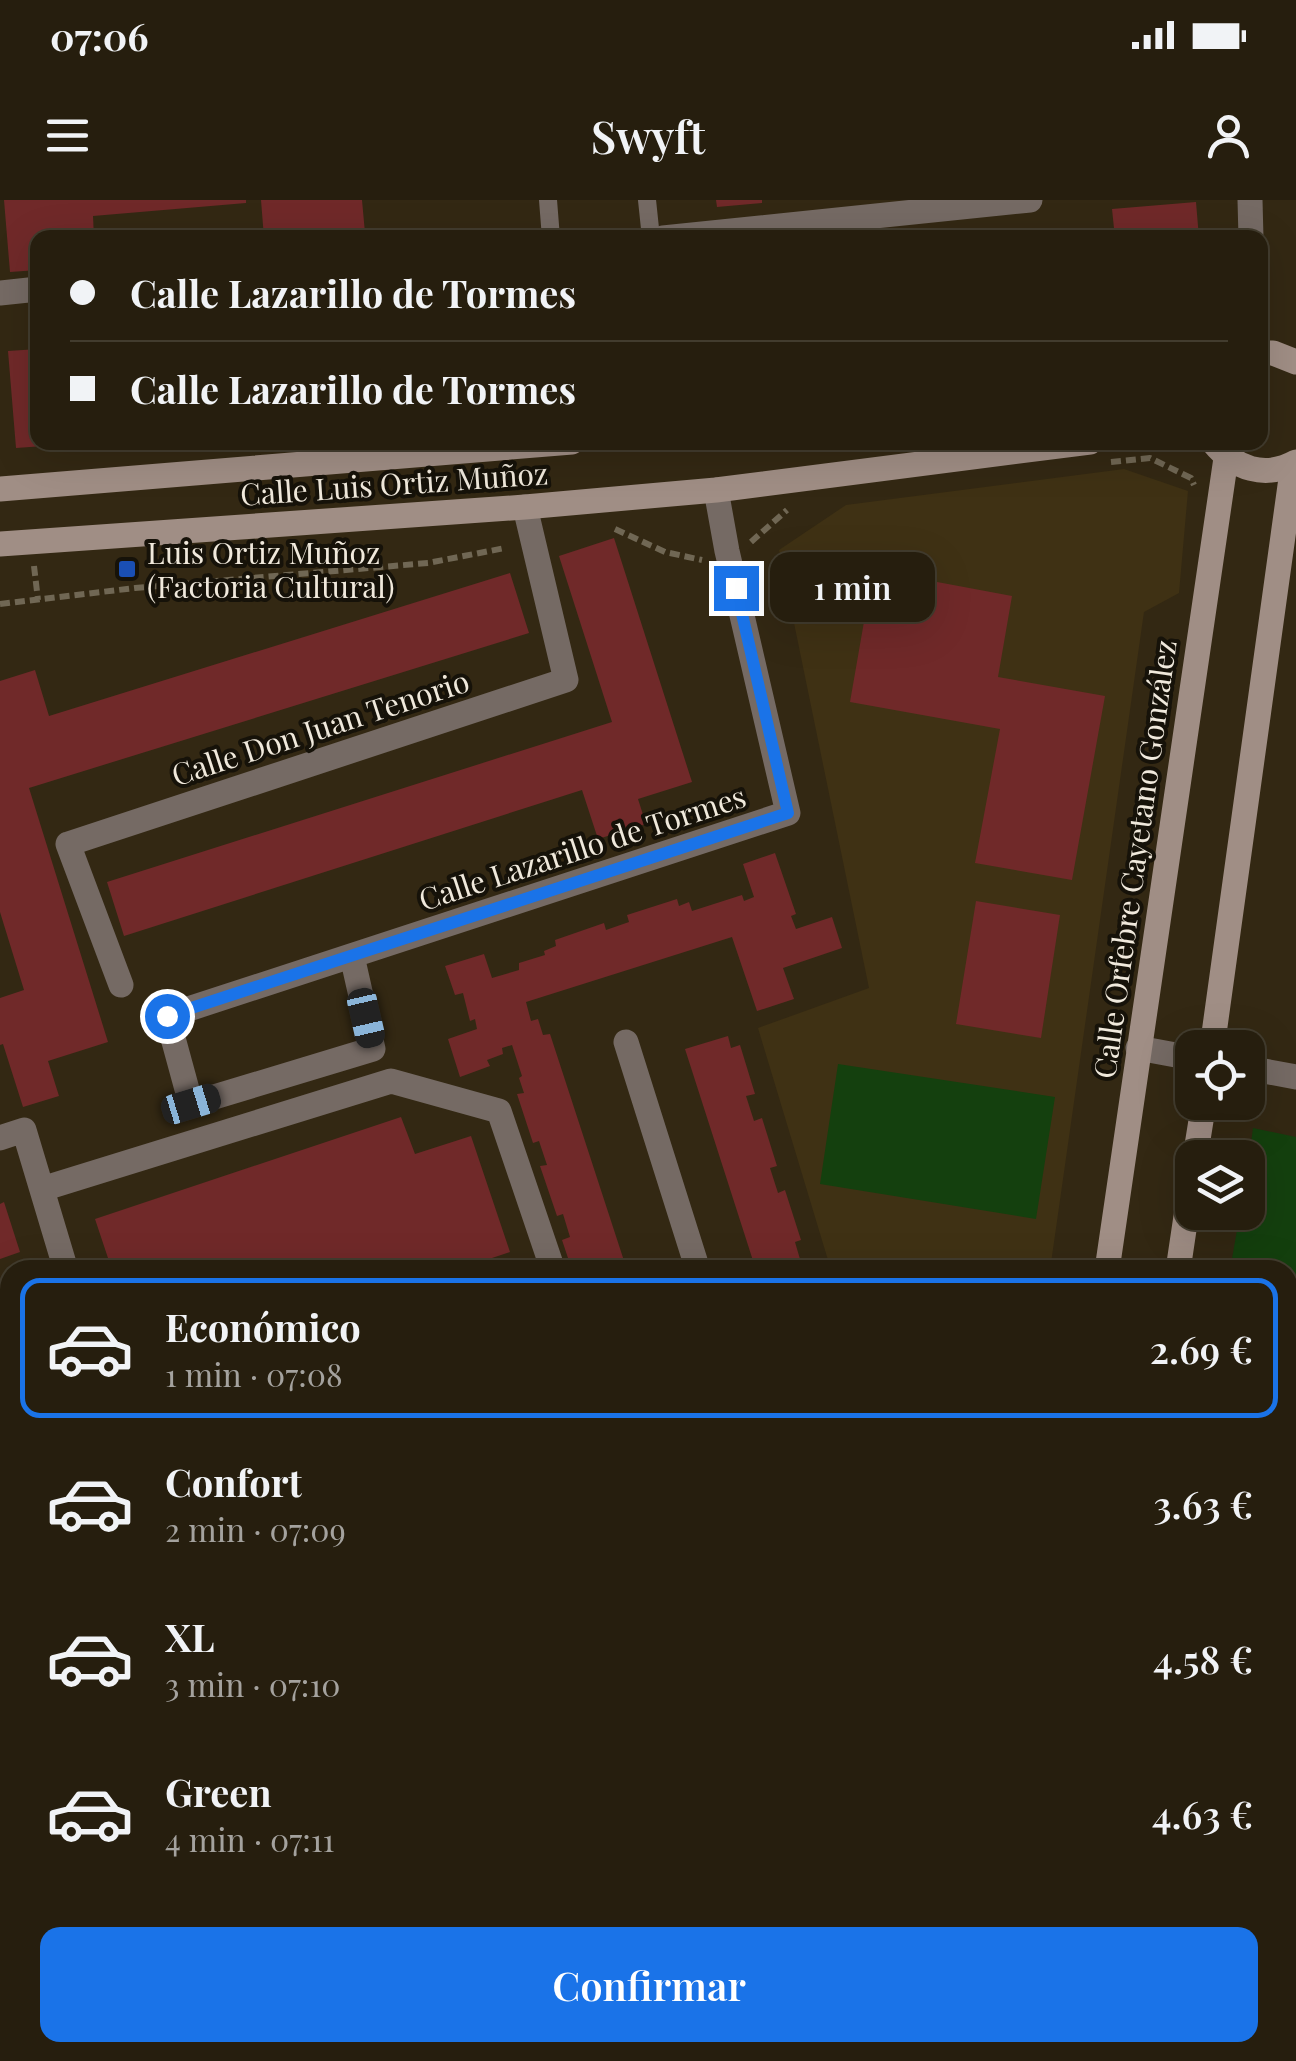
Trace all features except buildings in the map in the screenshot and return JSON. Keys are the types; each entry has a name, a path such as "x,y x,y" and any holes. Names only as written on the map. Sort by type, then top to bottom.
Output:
{"street":[{"path":"740,230 1030,200"},
{"path":"1250,200 1251,230"},
{"path":"0,292 30,290"},
{"path":"1268,353 1296,362"},
{"name":"Calle Luis Ortiz Muñoz","path":"0,488 473,450"},
{"path":"1220,450 1238,465 1266,471 1294,463"},
{"name":"Calle Orfebre Cayetano González","path":"1109,1260 1218,509 1220,450"},
{"name":"Calle Luis Ortiz Muñoz","path":"0,544 525,507 1091,453"},
{"path":"1215,1030 1294,463"},
{"name":"Calle Lazarillo de Tormes","path":"352,956 373,1048 191,1104 167,1016 788,813 716,490"},
{"name":"Calle Don Juan Tenorio","path":"121,985 68,844 566,680 525,507"},
{"path":"626,1042 695,1260"},
{"path":"1138,1048 1175,1055"},
{"path":"1265,1071 1296,1077"},
{"path":"42,1188 391,1081 499,1111 549,1260"},
{"path":"0,1138 24,1130 63,1260"},
{"path":"1179,1260 1184,1230"}],"lane":[{"path":"548,200 550,230"},
{"path":"647,200 649,230"}],"path":[{"path":"1091,453 1150,458 1191,478 1205,506 1218,509"},
{"path":"611,528 665,552 703,560 753,542 791,506"},
{"path":"0,604 134,588 428,563 534,542"}],"shaded area":[{"path":"1124,469 1188,491 1179,593 1144,612 1051,1260 828,1260 758,1028 869,988 779,550 846,505"}],"green space":[{"path":"838,1064 1055,1097 1036,1219 820,1184"},
{"path":"1253,1128 1296,1137 1296,1260 1232,1260 1237,1230 1265,1230 1265,1140 1251,1140"}],"place":[{"name":"Luis Ortiz Muñoz (Factoria Cultural)","path":"127,569"}],"route":[{"path":"167,1016 788,813 736,588"}]}
